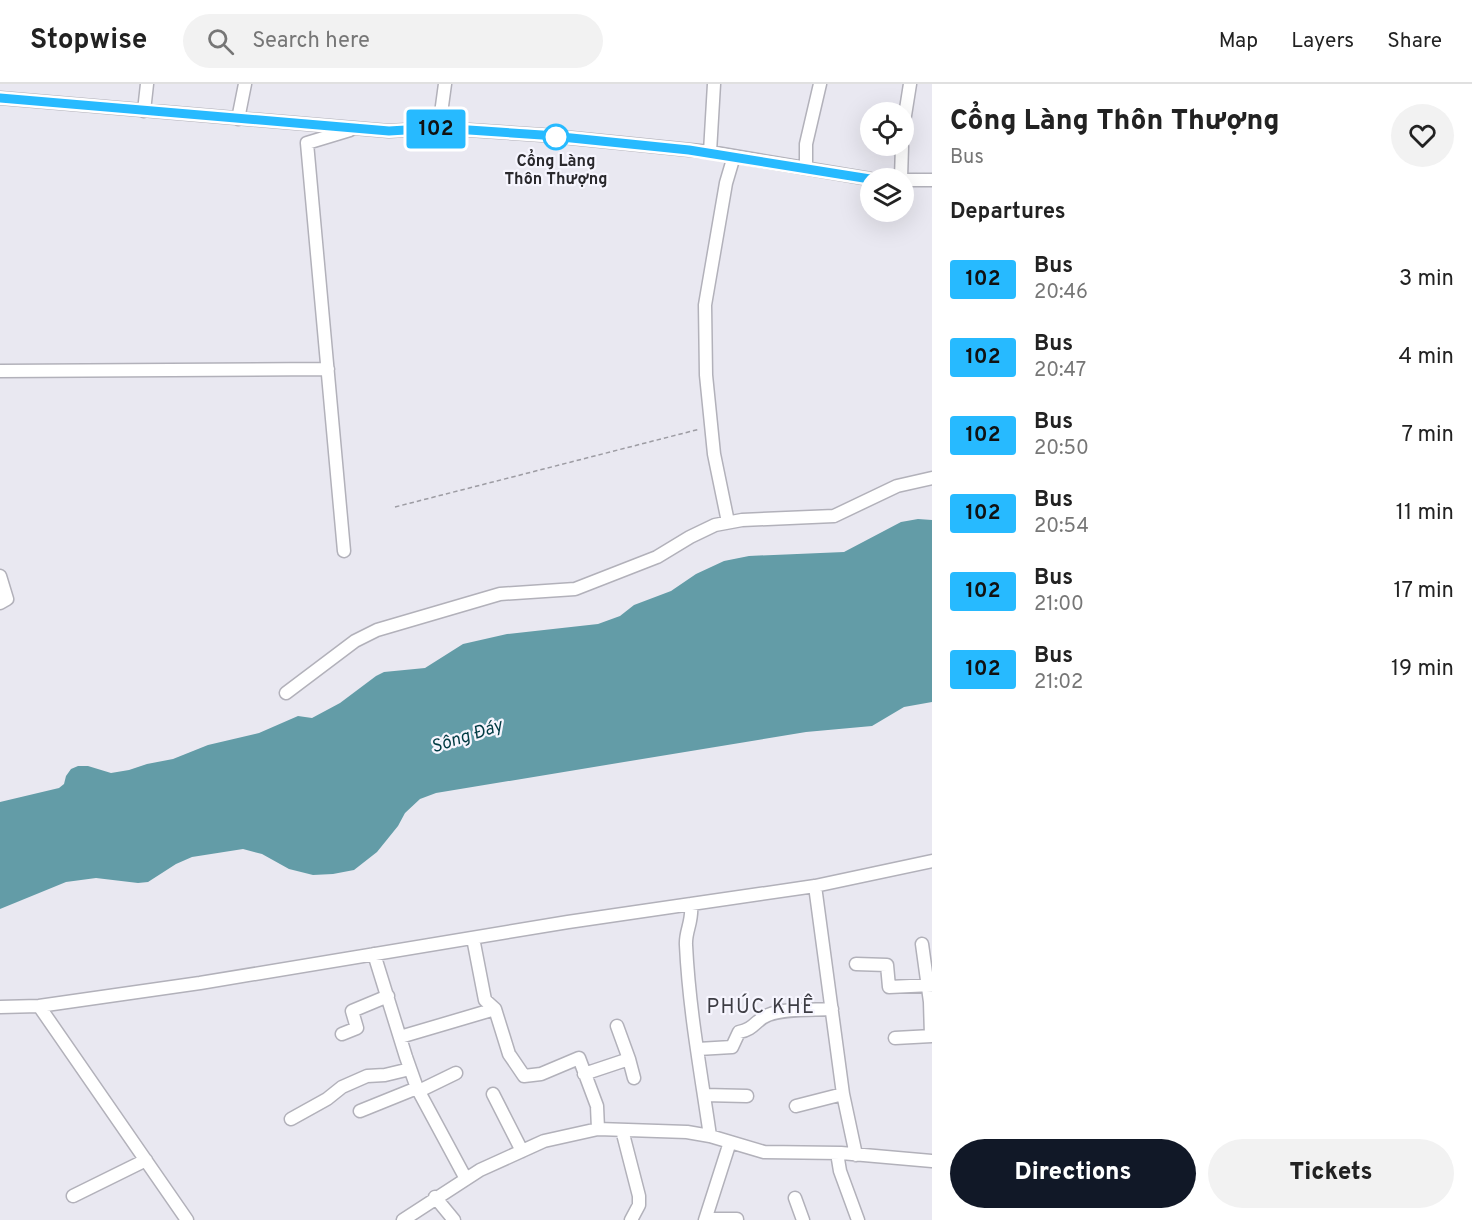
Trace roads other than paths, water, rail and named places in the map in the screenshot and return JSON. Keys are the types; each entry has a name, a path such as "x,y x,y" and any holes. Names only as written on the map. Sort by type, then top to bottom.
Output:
{"street":[{"path":"144,111 147,84"},
{"path":"238,119 245,84"},
{"path":"439,128 445,84"},
{"path":"710,152 714,84"},
{"path":"806,168 806,144 820,84"},
{"path":"907,102 910,84"},
{"path":"0,98 389,131 439,128 542,135 710,152 860,177"},
{"path":"344,551 307,142 357,128"},
{"path":"728,522 714,454 711,426 706,375 705,305 726,183 734,156"},
{"path":"914,179 932,180"},
{"path":"0,370 328,369"},
{"path":"286,693 355,641 376,630 500,594 575,589 657,557 704,529 728,522 834,516 897,486 932,478"},
{"path":"0,576 7,599 0,603"},
{"path":"0,1007 39,1006 200,983 473,938 815,886 932,861"},
{"path":"815,886 843,1094 856,1155"},
{"path":"691,904 692,921 686,942 710,1136"},
{"path":"473,938 485,1000 495,1009 509,1054 524,1077 541,1074 579,1058 597,1106 598,1129"},
{"path":"895,1038 932,1036 930,985 922,944"},
{"path":"374,954 418,1089 466,1179"},
{"path":"856,964 886,965 890,987 930,985"},
{"path":"342,1034 357,1028 352,1011 388,996"},
{"path":"39,1006 187,1220"},
{"path":"400,1037 495,1009"},
{"path":"698,1049 732,1047 739,1032 748,1030 767,1015 832,1009"},
{"path":"617,1026 634,1078"},
{"path":"584,1074 629,1059"},
{"path":"291,1119 342,1087 367,1076 386,1075 410,1069"},
{"path":"360,1111 456,1073"},
{"path":"493,1094 522,1151"},
{"path":"796,1106 843,1094"},
{"path":"704,1095 747,1095"},
{"path":"403,1220 435,1197 480,1170 544,1142 598,1129 687,1132 710,1136 764,1152 837,1153 932,1161"},
{"path":"622,1130 639,1196 639,1205 631,1220"},
{"path":"730,1142 706,1219 737,1219"},
{"path":"837,1153 840,1171 858,1220"},
{"path":"73,1196 146,1160"},
{"path":"435,1197 454,1220"},
{"path":"795,1198 803,1220"}],"water":[{"name":"Sông Đáy","path":"918,519 932,520 932,702 904,707 872,726 806,732 436,793 420,799 405,813 398,826 377,852 354,870 313,875 289,869 262,854 243,849 192,857 176,864 148,882 96,878 66,882 0,909 0,802 59,788 64,784 71,769 78,766 88,766 111,773 173,759 208,745 259,733 298,716 312,718 340,703 384,672 425,668 463,644 507,634 598,624 620,616 634,605 671,591 696,574 724,561 749,556 844,552 901,522"}],"place":[{"name":"Cổng Làng Thôn Thượng","path":"556,137"}],"district":[{"name":"PHÚC KHÊ","path":"761,1008"}]}
